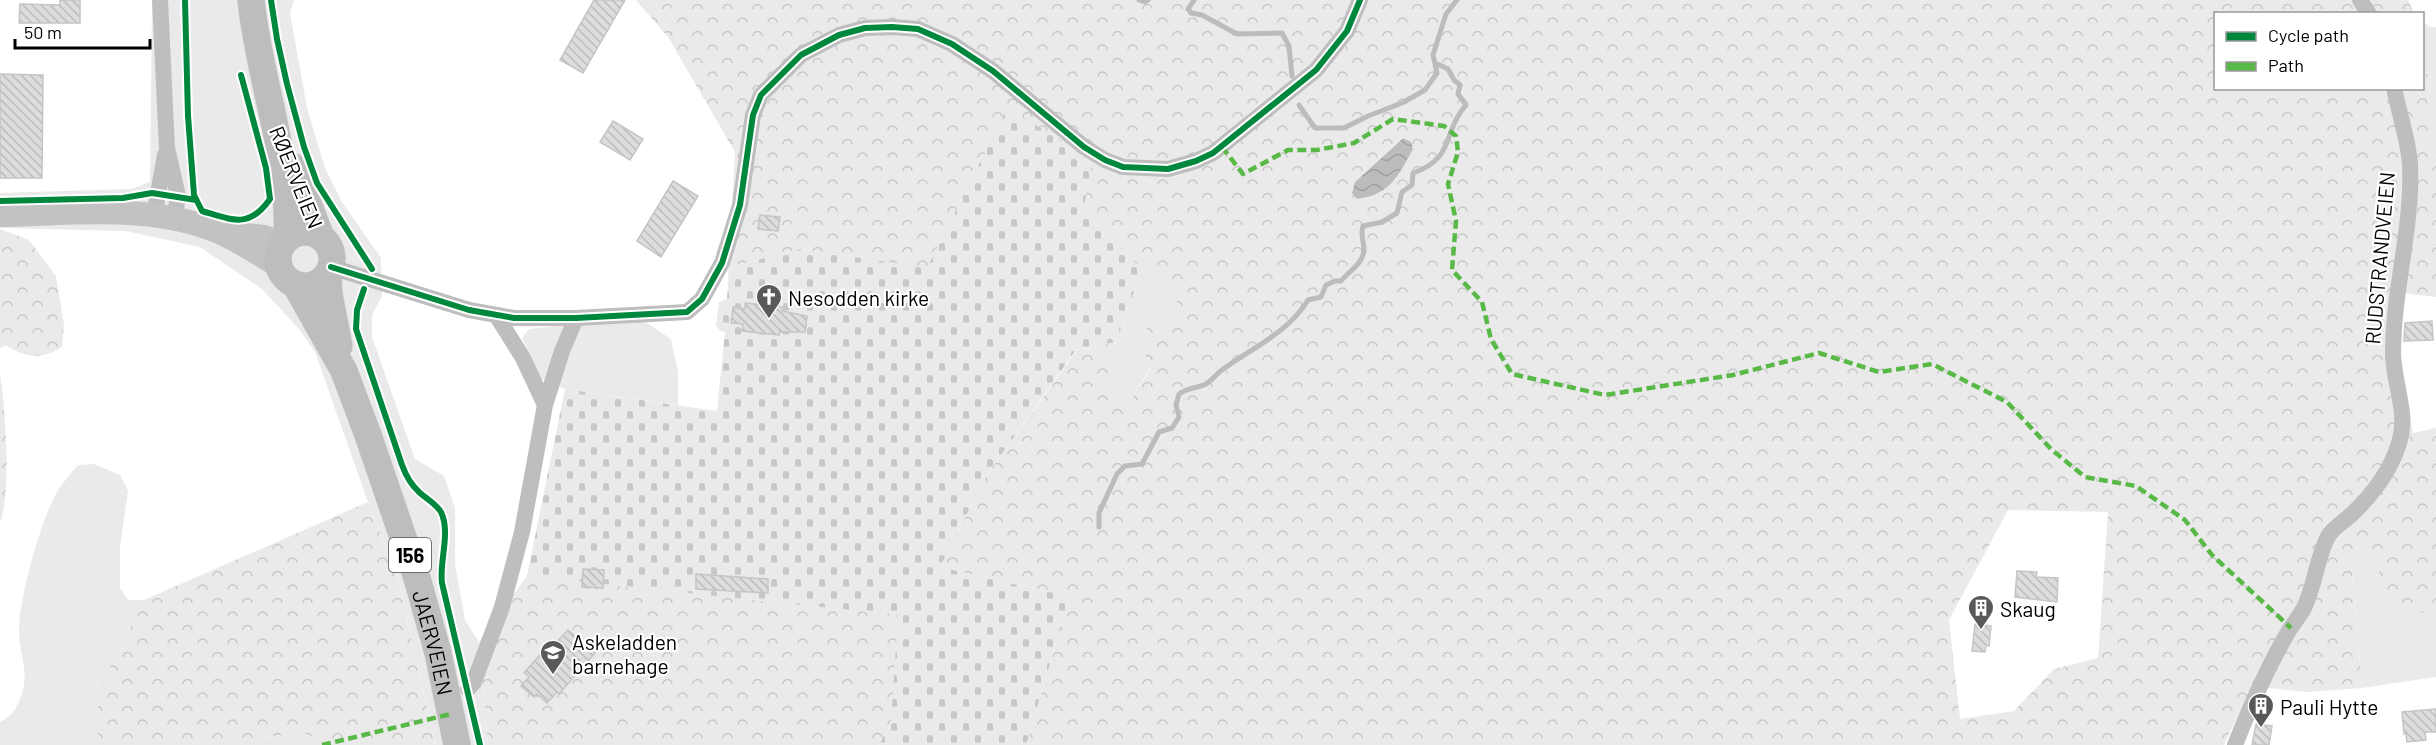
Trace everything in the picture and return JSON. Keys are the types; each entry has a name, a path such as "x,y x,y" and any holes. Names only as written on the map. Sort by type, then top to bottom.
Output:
{"main road":[{"name":"RØERVEIEN","path":"251,0 260,66 288,197 286,258"},
{"name":"RØERVEIEN","path":"272,116 321,237"},
{"path":"0,215 106,213 164,218 220,232 264,237 312,286 329,270"},
{"path":"286,258 304,232 321,237"},
{"name":"156","path":"321,237 330,248 329,270"},
{"name":"JAERVEIEN","path":"286,258 344,371"},
{"name":"JAERVEIEN","path":"329,270 328,294 344,371 417,578 438,653 458,745"}],"street":[{"path":"160,0 167,148 178,196 164,218"},
{"path":"329,270 469,310 514,318 576,318 687,312 702,299 722,263 740,205 753,115 761,94 801,55 839,35 865,28 892,27 918,29 931,33 993,71 1058,126 1105,160 1123,167 1168,169 1197,161 1213,153 1316,70 1347,31 1360,0"},
{"name":"RUDSTRANDVEIEN","path":"2235,745 2265,676 2307,602 2330,532 2365,501 2381,480 2391,463 2403,430 2403,416 2393,357 2393,340 2395,305 2407,226 2410,175 2406,141 2394,90"},
{"path":"496,315 523,358 545,405"},
{"path":"468,689 474,682 502,607 522,532 545,405 562,351 576,318"}],"green space":[{"path":"152,0 294,0 290,13 307,108 325,168 342,202 381,258 382,296 372,315 372,337 415,459 444,476 455,508 455,564 465,620 479,642 488,745 435,745 398,577 368,502 315,352 299,329 262,289 200,247 126,231 0,228 0,193 131,189 150,182"},
{"path":"636,0 2408,0 2414,12 2214,12 2214,90 2424,90 2424,73 2432,78 2425,116 2436,158 2436,297 2402,293 2401,356 2413,433 2436,428 2436,607 2431,612 2401,613 2384,599 2375,550 2351,562 2362,688 2306,692 2252,686 2224,745 1026,745 1070,597 940,567 986,476 1077,350 1116,342 1108,380 1126,407 1151,368 1141,345 1149,322 1170,327 1180,317 1172,281 1142,269 1083,213 927,269 800,249 729,267 735,152 668,37","holes":["1402,138 1411,142 1355,182","2008,510 2108,512 2098,658 2054,669 2014,711 1960,719 1949,620"]},
{"path":"2424,22 2430,27 2436,27 2436,158 2425,116 2432,78 2424,73"},
{"path":"1008,107 1092,161 1083,213 1142,269 1116,342 1076,350 986,476 940,567 1070,597 1026,745 879,745 891,723 898,615 527,576 565,389 717,411 725,332 720,331 716,325 719,302 727,299 729,267 800,249 927,268"},
{"path":"0,229 29,240 56,276 64,325 62,347 47,354 27,355 6,345 0,348"},
{"path":"1142,269 1172,281 1180,317 1170,327 1149,322 1141,345 1151,367 1125,408 1108,380 1116,342"},
{"path":"608,320 644,321 671,339 678,372 678,405 565,389 542,379 522,338 529,329"},
{"path":"0,372 7,469 4,507 0,523"},
{"path":"94,464 120,475 128,491 120,547 120,588 128,600 144,600 99,691 98,745 0,745 0,722 15,710 23,689 25,672 19,640 20,617 38,539 51,503 63,483 78,465"},
{"path":"368,502 398,578 435,745 332,745 305,734 206,741 205,745 98,745 98,691 144,600"},
{"path":"2375,549 2431,612 2436,607 2436,677 2362,688 2351,562"},
{"path":"527,576 899,615 891,723 879,745 488,745 479,642"},
{"path":"305,734 332,745 205,745 205,741"}],"water":[{"path":"1403,138 1411,142 1413,149 1392,183 1378,193 1357,199 1352,193 1355,182"}],"building":[{"path":"60,0 80,0 80,23 19,23 20,4 60,5"},
{"path":"594,0 625,0 583,73 560,60"},
{"path":"0,74 43,75 42,178 0,178"},
{"path":"613,121 643,139 630,160 600,142"},
{"path":"673,181 698,196 661,257 637,241"},
{"path":"760,215 780,217 778,231 758,229"},
{"name":"Nesodden kirke","path":"745,303 782,307 782,311 807,316 805,332 780,332 779,335 742,331 743,324 731,323 733,307 745,309"},
{"path":"2432,321 2433,340 2404,341 2405,323"},
{"path":"583,569 604,570 603,588 582,587"},
{"path":"2017,571 2037,572 2036,577 2058,578 2057,602 2015,597"},
{"path":"696,574 768,579 768,593 696,589"},
{"name":"Skaug","path":"1975,624 1991,626 1989,646 1986,645 1985,652 1972,651"},
{"path":"568,630 595,653 559,694 557,692 547,703 537,694 534,697 521,686 529,677 524,673 546,648 549,650"},
{"path":"2436,709 2436,732 2425,732 2426,740 2407,742 2402,712"},
{"name":"Pauli Hytte","path":"2256,724 2272,726 2269,745 2252,745"}],"waterway":[{"path":"1139,0 1145,2 1148,0"},
{"path":"1194,0 1188,9 1191,13 1202,15 1237,34 1282,33 1289,46 1292,76"},
{"path":"1299,105 1315,128 1344,128 1402,103 1425,90 1437,73 1433,55 1446,14 1457,0"},
{"path":"1099,527 1099,513 1117,474 1125,466 1142,464 1159,432 1172,428 1179,417 1176,405 1179,394 1207,384 1222,370 1269,339 1291,321 1308,300 1321,297 1326,285 1341,281 1363,255 1363,226 1382,222 1397,213 1402,192 1412,185 1413,173 1427,167 1442,152 1466,105 1458,94 1460,85 1448,69 1435,63"}],"marked path":[{"path":"1222,147 1243,174 1288,150 1317,150 1354,143 1393,119 1444,126 1456,136 1458,152 1448,184 1456,221 1452,270 1482,302 1491,339 1512,374 1605,395 1733,375 1819,353 1879,372 1932,364 2007,402 2051,449 2085,477 2136,486 2185,520 2212,555 2291,628"},
{"path":"322,745 451,714"}],"cycle path":[{"path":"185,0 188,116 194,195 202,211 240,220 255,215 270,199 266,168 241,75"},
{"path":"271,0 287,84 304,147 317,183 372,269"},
{"path":"331,267 469,310 514,318 576,318 687,312 702,299 722,263 740,205 753,115 761,95 801,55 839,35 865,28 918,29 952,44 993,71 1084,147 1105,160 1123,167 1168,169 1196,161 1213,153 1316,70 1347,31 1360,0"},
{"path":"0,201 123,198 152,193 196,200"},
{"path":"364,289 357,310 356,329 402,465 411,484 439,509 444,520 442,583 480,745"}],"place":[{"name":"Nesodden kirke","path":"769,320"},
{"name":"Skaug","path":"1981,631"},
{"name":"Askeladden barnehage","path":"553,676"},
{"name":"Pauli Hytte","path":"2261,729"}]}
